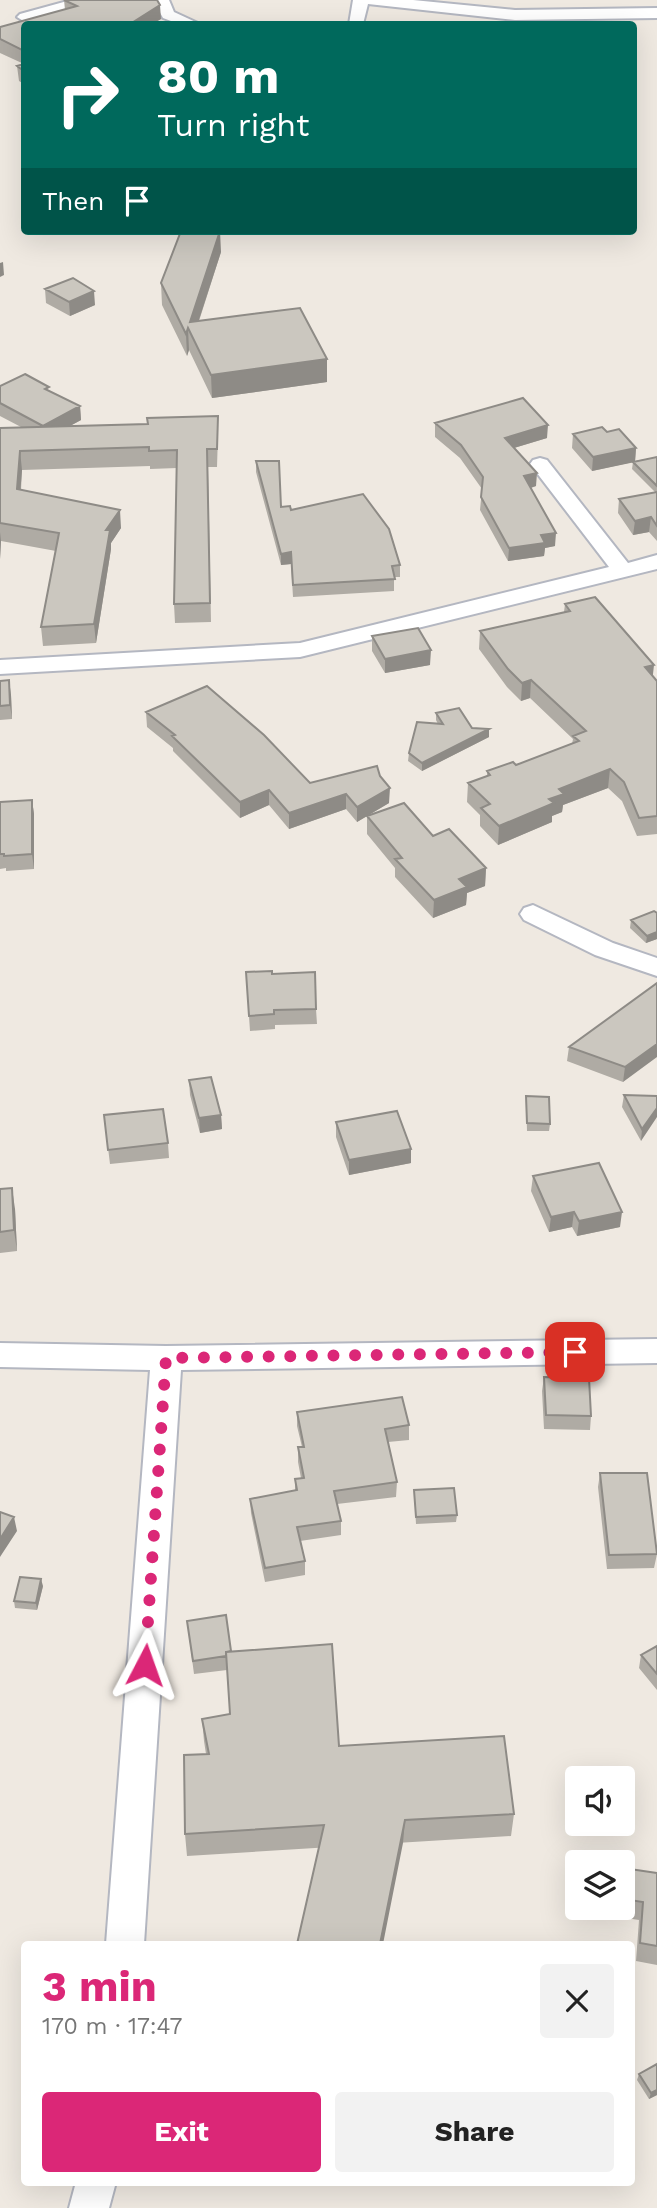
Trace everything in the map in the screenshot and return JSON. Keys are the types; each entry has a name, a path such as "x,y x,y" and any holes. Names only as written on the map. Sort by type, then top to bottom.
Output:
{"street":[{"path":"25,18 88,0"},
{"path":"357,21 361,0"},
{"path":"368,0 515,15 595,16 657,13"},
{"path":"442,0 515,6 657,4"},
{"path":"163,13 184,21"},
{"path":"540,464 623,570"},
{"path":"0,667 300,650 657,562"},
{"path":"533,914 604,949 657,967"},
{"path":"0,1355 166,1358 657,1351"},
{"path":"125,1941 166,1358"},
{"path":"89,2208 95,2186"}],"building":[{"path":"64,0 157,0 160,5 135,21 22,21 77,6"},
{"path":"21,21 21,50 0,39 0,27"},
{"path":"179,235 219,235 190,322 300,308 327,359 211,375 188,328 186,334 161,283"},
{"path":"73,278 94,291 69,302 45,289"},
{"path":"25,374 49,387 45,389 80,406 43,426 0,403 0,386"},
{"path":"523,398 548,425 505,438 537,473 524,476 556,533 541,535 545,543 509,548 481,497 483,477 461,445 435,423"},
{"path":"218,416 217,449 207,449 210,603 174,604 177,450 149,451 149,447 20,451 17,489 120,510 106,530 110,530 94,624 41,627 59,533 0,523 0,428 148,424 147,418"},
{"path":"602,427 607,432 619,429 636,448 593,457 573,434"},
{"path":"657,457 657,486 633,462"},
{"path":"256,461 279,461 281,507 290,506 291,510 363,494 389,529 400,565 392,566 395,579 293,585 291,552 281,554"},
{"path":"657,492 657,526 651,517 635,521 619,499"},
{"path":"595,597 654,665 645,667 657,681 657,816 639,818 624,782 610,769 559,789 564,794 549,799 554,803 499,826 481,808 490,804 468,783 490,775 487,771 513,762 516,765 579,741 573,736 586,731 531,680 522,683 480,631 570,611 565,604"},
{"path":"418,628 431,650 385,659 372,636"},
{"path":"9,680 10,705 0,706 0,681"},
{"path":"207,686 264,735 310,783 377,766 380,776 390,788 357,807 346,794 289,813 269,790 240,802 172,736 175,735 146,712"},
{"path":"459,708 472,728 489,729 422,763 409,753 417,722 443,724 436,713"},
{"path":"32,800 32,854 0,854 0,802"},
{"path":"404,803 433,836 449,829 486,868 459,879 467,887 434,900 395,859 402,858 367,816"},
{"path":"654,911 657,913 657,932 647,936 631,920"},
{"path":"272,971 272,974 315,972 316,1009 274,1010 274,1014 249,1016 246,972"},
{"path":"657,983 657,1044 625,1067 569,1047"},
{"path":"211,1077 221,1115 199,1118 189,1080"},
{"path":"624,1095 657,1096 657,1108 642,1129"},
{"path":"526,1096 549,1097 550,1124 527,1123"},
{"path":"163,1109 168,1143 108,1150 104,1115"},
{"path":"397,1111 411,1149 349,1160 336,1122"},
{"path":"599,1163 622,1212 579,1221 574,1212 551,1217 533,1176"},
{"path":"12,1188 14,1230 0,1232 0,1189"},
{"path":"544,1377 589,1378 591,1416 546,1415"},
{"path":"402,1397 409,1425 385,1429 397,1482 334,1491 341,1521 297,1527 305,1561 265,1568 250,1499 297,1490 295,1479 304,1478 298,1447 304,1447 297,1412"},
{"path":"600,1473 647,1473 657,1554 609,1555"},
{"path":"454,1488 457,1515 416,1517 414,1490"},
{"path":"0,1512 14,1517 0,1539"},
{"path":"20,1577 41,1579 36,1603 14,1601"},
{"path":"226,1615 231,1651 226,1652 226,1656 193,1661 187,1621"},
{"path":"332,1644 339,1746 504,1736 514,1814 405,1820 381,1941 298,1941 324,1825 185,1834 184,1755 209,1754 202,1719 230,1714 226,1652"},
{"path":"657,1646 657,1674 641,1655"},
{"path":"635,1870 657,1873 657,1946 640,1943 643,1902 635,1901"},
{"path":"657,2064 657,2090 651,2093 639,2074"}],"route":[{"path":"145,1665 166,1358 575,1352"}]}
